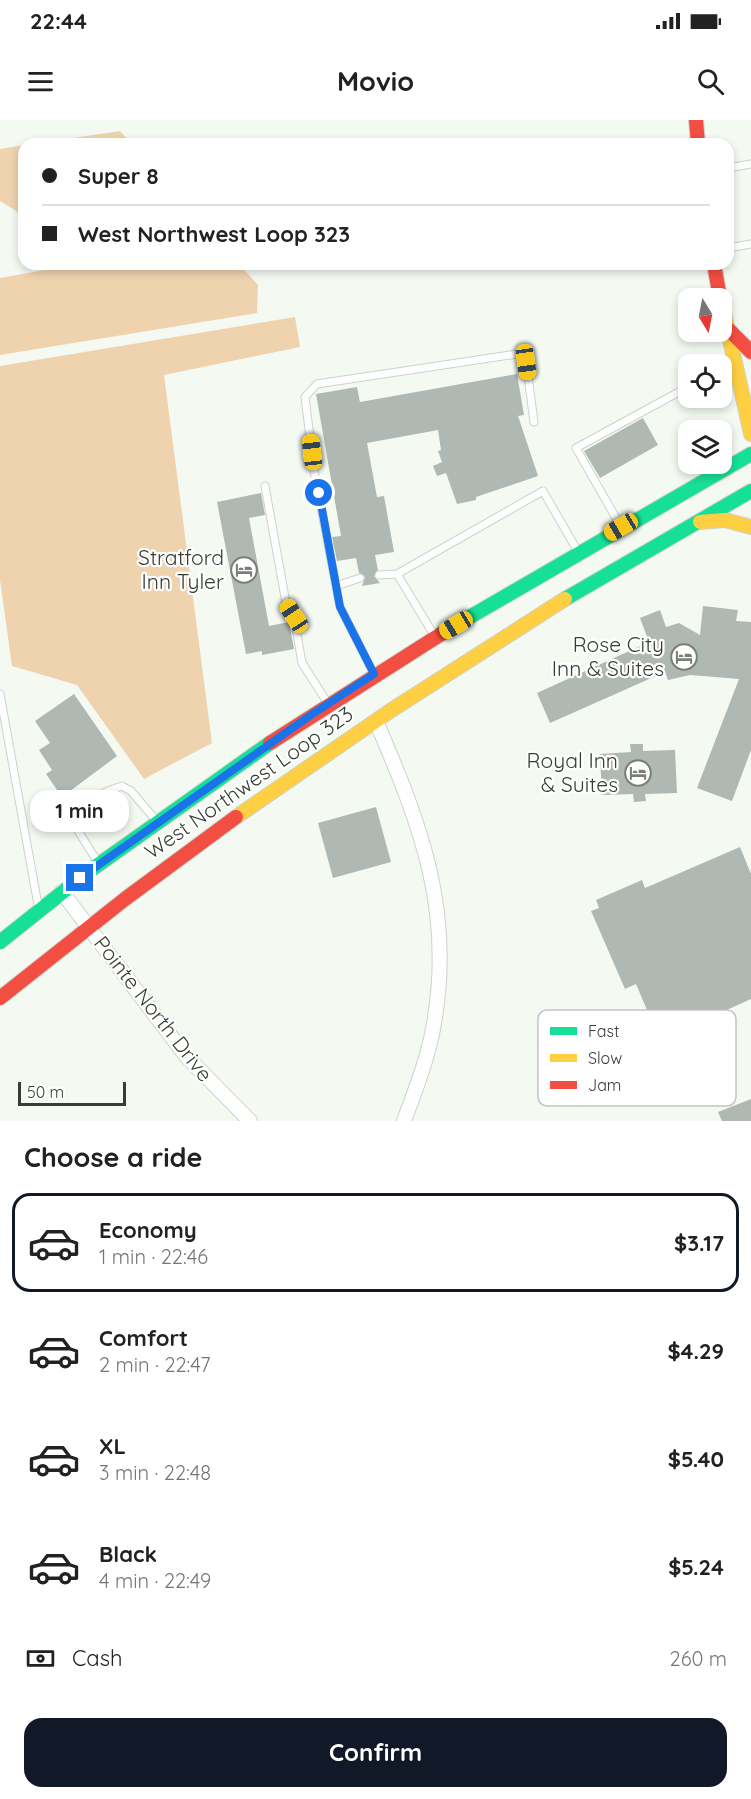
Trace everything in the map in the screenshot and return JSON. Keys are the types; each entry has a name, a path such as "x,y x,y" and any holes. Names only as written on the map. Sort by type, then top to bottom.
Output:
{"main road":[{"path":"696,120 698,138"},
{"path":"715,270 718,288"},
{"path":"732,333 751,352"},
{"path":"728,342 731,364 751,434"},
{"name":"West Northwest Loop 323","path":"0,942 99,865 327,704 621,527 751,454"},
{"name":"West Northwest Loop 323","path":"0,998 87,925 204,837 524,623 751,491"},
{"path":"695,522 725,520 751,527"}],"street":[{"path":"376,721 407,792 423,839 434,885 439,929 440,974 433,1031 404,1121"},
{"name":"Pointe North Drive","path":"62,892 186,1056 250,1121"}],"lane":[{"path":"734,167 751,164"},
{"path":"734,247 751,244"},
{"path":"374,674 340,607 314,470 305,397 317,384 517,354 526,362 534,422"},
{"path":"621,527 576,447 678,392"},
{"path":"265,486 286,603 294,616 302,663 327,704"},
{"path":"379,575 397,574 543,491 578,553"},
{"path":"397,574 435,637"},
{"path":"336,586 360,578"},
{"path":"0,694 39,910"},
{"path":"99,865 77,829 84,807 108,790 122,786 131,791 158,823"}],"shaded area":[{"path":"120,131 126,138 73,138"},
{"path":"18,146 18,212 0,201 0,149"},
{"path":"45,270 244,270 258,285 257,313 0,355 0,278"},
{"path":"295,317 300,347 164,375 212,743 144,779 77,685 12,666 0,580 0,366"}],"building":[{"path":"517,374 524,415 518,416 538,476 476,497 476,500 457,504 446,473 437,476 433,466 442,462 438,451 441,450 438,430 367,443 377,497 384,496 394,552 375,555 378,570 374,576 380,583 362,586 365,577 359,573 356,558 337,561 332,537 341,536 316,394 357,387 360,402"},
{"path":"643,418 658,445 600,478 584,451"},
{"name":"Stratford Inn Tyler","path":"261,493 265,515 249,518 269,626 289,622 294,649 262,655 262,651 246,654 217,502"},
{"name":"Rose City Inn & Suites","path":"703,606 738,610 736,621 751,622 751,750 732,801 697,788 739,679 690,675 668,680 665,672 550,723 537,693 649,642 640,618 660,610 666,627 679,623 700,635"},
{"path":"74,694 117,756 62,797 46,774 52,770 39,750 50,743 35,721"},
{"name":"Royal Inn & Suites","path":"630,744 643,744 643,751 675,750 677,793 645,794 646,801 634,802 633,794 602,795 600,754 631,752"},
{"path":"376,807 391,862 333,878 318,823"},
{"path":"740,847 751,874 751,999 727,1010 647,1010 636,984 625,989 591,911 599,908 596,900 642,880 645,888"},
{"path":"751,1099 751,1121 722,1121 718,1112"}],"traffic: fast":[{"path":"449,629 751,454"},
{"path":"565,599 751,491"},
{"path":"0,942 88,872 270,743"}],"traffic: slow":[{"path":"730,342 751,434"},
{"path":"700,522 725,520 751,527"},
{"path":"236,817 390,711 565,599"}],"traffic: jam":[{"path":"696,120 698,138"},
{"path":"715,270 718,288"},
{"path":"732,333 751,352"},
{"path":"270,743 449,629"},
{"path":"0,998 125,899 236,817"}],"place":[{"name":"Stratford Inn Tyler","path":"244,570"},
{"name":"Rose City Inn & Suites","path":"684,657"},
{"name":"Royal Inn & Suites","path":"638,773"}],"route":[{"path":"80,878 311,715 374,674 340,607 319,493"}]}
